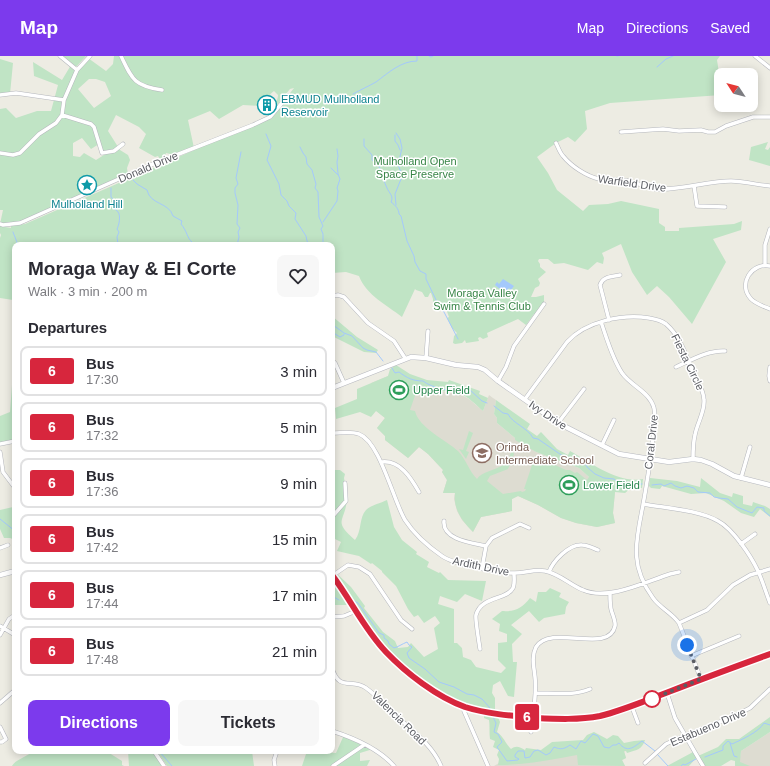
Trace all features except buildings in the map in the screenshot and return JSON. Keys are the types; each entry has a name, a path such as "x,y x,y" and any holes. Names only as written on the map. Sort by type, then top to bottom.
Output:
{"main road":[{"name":"Ivy Drive","path":"335,387 411,356 456,365 478,367 485,370 498,381 558,423 619,454 669,462 693,459 701,460 741,478 770,485"},
{"path":"0,575 12,571"},
{"path":"335,580 356,611 367,631 386,653 400,666 438,694 464,706 484,712 532,718 568,719 599,716 632,707 701,679 770,654"}],"street":[{"path":"60,56 77,70"},
{"path":"0,153 13,155 20,153 39,134 56,123 62,115 64,100 77,70 90,56"},
{"path":"121,56 128,72 136,82 147,88 162,90"},
{"path":"755,56 770,68"},
{"path":"0,95 16,93 64,100"},
{"name":"Donald Drive","path":"0,224 20,223 148,166 253,125 270,117 288,96"},
{"path":"62,115 91,124 94,127 102,153 114,151 123,144"},
{"path":"622,132 668,129 679,131 701,130 715,132 726,126 753,118 770,117"},
{"name":"Warfield Drive","path":"556,143 563,156 570,163 580,170 599,179 633,181 656,189 736,181 770,186"},
{"path":"694,186 697,206 725,207"},
{"path":"765,265 765,245 770,229"},
{"path":"770,266 759,266 750,273 746,278 745,286 749,298 755,303 770,309"},
{"path":"609,320 600,285 605,278 620,275"},
{"path":"335,296 344,297 368,324 394,341 405,358"},
{"path":"498,381 506,367 514,346 544,304"},
{"name":"Fiesta Circle","path":"525,399 572,336 582,329 621,317 633,316 654,319 664,323 677,336 702,390 704,408 695,435 693,459"},
{"name":"Coral Drive","path":"601,322 617,365 633,385 648,397 654,409 655,420 650,460 635,545 636,561 644,582 655,601 679,623 701,679"},
{"path":"426,358 428,331"},
{"path":"676,367 717,351 725,351"},
{"path":"335,363 344,383"},
{"path":"770,367 770,381"},
{"path":"558,423 584,388"},
{"path":"602,445 614,420"},
{"name":"Ardith Drive","path":"335,433 346,432 360,434 371,444 382,462 398,505 410,528 442,556 456,562 514,573 536,570 549,572 582,590 592,593 610,594 679,572"},
{"path":"0,444 12,442"},
{"path":"741,478 750,447"},
{"path":"0,452 3,472 12,484"},
{"path":"382,462 395,464 401,468 419,492"},
{"path":"335,514 346,501 344,483"},
{"path":"643,504 700,514 710,517 725,526 741,544 759,573 770,603"},
{"path":"444,521 445,529 454,536 486,546"},
{"path":"482,568 486,546 492,538 520,524 529,528"},
{"path":"741,544 755,534"},
{"path":"549,572 551,566 557,558 574,546 583,544 598,550"},
{"path":"0,548 8,545"},
{"path":"335,574 348,565 359,567 370,574 401,620 412,630"},
{"path":"679,623 707,610 733,585 750,575 770,569"},
{"path":"480,649 476,614 485,603 510,592 513,588 514,573"},
{"path":"531,732 536,693 533,662 536,648 540,643 553,638 607,638 615,628 615,622 611,610 610,594"},
{"path":"335,617 344,616 356,611"},
{"path":"0,635 2,627 12,617"},
{"path":"2,627 12,633"},
{"path":"691,656 739,636"},
{"name":"Valencia Road","path":"335,675 337,679 342,682 362,685 372,693 425,743 436,756 441,766"},
{"path":"536,693 584,692 590,689"},
{"name":"Estabueno Drive","path":"644,763 666,744 746,711 770,689"},
{"path":"0,703 12,693"},
{"path":"667,693 675,718 704,766"},
{"path":"464,706 464,711 488,766"},
{"path":"632,707 638,723"},
{"path":"0,727 6,739 0,742"},
{"path":"335,732 377,751 394,766"},
{"path":"334,766 364,744"},
{"path":"156,754 164,766"},
{"path":"275,766 274,760 276,754"}],"shaded area":[{"name":"Orinda Intermediate School","path":"390,374 422,391 440,391 460,394 469,399 483,411 489,395 496,400 494,414 497,418 497,423 515,438 536,452 579,468 589,477 615,492 613,513 615,523 597,527 576,523 561,518 518,496 512,499 512,511 481,517 473,532 462,520 457,511 454,499 455,493 443,493 447,480 442,472 443,470 419,447 408,458 385,440 385,436 377,428 385,418 373,408 371,383"},
{"path":"770,732 770,766 748,766 739,763 741,751"},
{"path":"626,751 624,752 626,758 622,760 625,766 494,766 511,756"}],"green space":[{"path":"63,56 86,56 77,66 75,66"},
{"name":"Mulholland Open Space Preserve","path":"114,56 720,56 717,60 718,68 714,68 714,96 610,103 585,111 587,129 575,142 568,137 556,143 537,157 557,190 583,211 589,205 608,204 621,201 659,209 659,223 665,227 665,231 679,231 679,228 734,224 742,221 741,230 713,239 726,262 692,324 669,297 657,286 647,295 632,272 621,244 602,253 604,258 603,264 597,262 588,270 564,263 554,264 548,259 539,259 538,261 540,267 546,272 538,279 540,283 539,286 535,288 531,297 544,295 544,304 537,315 534,314 526,325 518,319 487,333 488,337 483,339 480,337 478,338 479,341 466,343 465,340 462,343 455,344 453,343 454,336 457,333 452,328 447,318 449,317 445,306 433,310 433,299 431,293 428,297 425,297 422,292 415,289 402,317 372,294 362,283 359,276 346,272 335,273 335,242 12,242 12,300 0,298 0,226 11,228 11,226 25,224 270,117 294,88 290,89 272,111 278,95 274,91 265,100 263,106 243,105 219,119 210,111 188,120 194,148 175,155 166,153 164,160 161,161 158,156 155,157 139,148 146,134 139,127 116,115 108,131 120,150 128,155 130,160 127,168 128,175 20,223 0,224 3,210 0,210 0,109 6,108 16,118 37,111 51,111 58,85 34,76 33,62 62,80 71,65 77,70 88,58 106,71 113,64","holes":["89,79 96,79 105,82 111,96 94,108 78,89","82,138 91,149 99,144 102,153 107,153 96,160 84,153 80,157 73,156 73,143"]},
{"path":"0,59 13,63 10,94 0,95"},
{"path":"768,142 765,149 768,150 770,147 770,166 749,160 751,147"},
{"path":"335,319 357,337 378,350 376,353 364,352 335,338"},
{"name":"Orinda Intermediate School","path":"396,365 410,374 427,380 448,382 449,380 480,391 479,394 488,398 483,411 469,399 460,394 417,390 410,410 415,411 422,423 427,428 458,451 477,479 485,473 506,465 512,450 514,454 508,469 490,476 487,481 503,494 525,491 526,489 524,489 535,456 566,470 570,470 575,473 577,472 587,480 589,477 579,468 536,452 515,440 515,438 497,423 497,418 494,414 496,400 530,424 527,429 537,436 541,432 557,449 568,455 570,451 615,476 634,480 643,479 642,488 631,488 625,493 615,492 613,513 615,523 597,527 576,523 561,518 518,496 512,499 512,511 481,517 473,532 465,524 459,514 455,504 455,493 443,493 447,480 442,472 443,470 419,447 408,458 385,440 385,436 377,428 385,418 376,411 371,417 360,412 336,419 335,408 357,399 357,389 388,376 390,369"},
{"name":"Mulholland Open Space Preserve","path":"12,385 12,442 0,444 0,416 10,412"},
{"path":"469,431 473,433 466,451 469,452 466,459 459,449 463,450"},
{"path":"335,470 340,470 345,474 344,478 347,499 342,525 355,540 359,532 362,516 366,510 373,505 387,500 394,527 402,540 417,552 416,554 429,562 427,567 439,573 440,572 448,580 486,581 482,601 465,594 457,602 440,596 438,604 454,609 454,643 457,643 462,648 463,657 471,660 476,667 501,673 506,668 498,660 498,643 507,642 507,634 499,631 500,624 492,619 502,611 518,609 530,598 536,602 538,592 546,592 550,588 561,593 559,597 569,602 566,607 565,614 544,618 539,622 529,611 511,625 522,634 512,644 513,662 517,662 514,697 508,696 500,681 493,685 492,693 495,698 495,711 484,712 463,708 445,700 438,694 423,687 410,678 374,645 347,605 335,605 335,572 351,587 365,606 364,608 383,632 395,641 398,648 408,647 411,643 424,657 438,649 434,628 440,623 435,616 424,623 418,615 414,617 396,586 382,571 372,563 371,564 359,556 337,551 341,542 335,539"},
{"path":"650,478 677,481 700,487 701,478 720,493 732,497 733,493 743,496 743,504 752,506 753,502 765,506 770,509 770,517 760,509 754,517 741,513 724,501 706,493 691,494 662,486 660,489 651,488 649,486"},
{"path":"12,507 12,539 4,538 0,529 0,510"},
{"path":"484,715 498,717 500,722 497,732 511,749 520,747 525,750 526,748 541,750 552,742 583,740 587,735 594,732 607,739 613,735 618,736 624,743 645,740 642,746 638,749 627,753 624,751 626,758 622,760 625,766 578,765 577,755 527,763 498,765 499,759 497,755 499,750 493,747 495,741 490,739 489,720 484,718"},
{"path":"770,717 770,732 741,751 740,762 750,766 735,766 735,761 731,760 721,766 703,766 698,756 718,747 726,739 739,739"},
{"path":"344,735 373,749 360,753 360,761 370,760 367,766 302,766 306,754 336,753"},
{"path":"695,751 698,756 689,766 667,766"},
{"path":"111,754 122,761 122,765 124,766 12,766 28,755"},
{"path":"128,754 154,754 162,766 129,766"},
{"path":"159,754 252,754 254,766 167,766"}],"water":[{"path":"503,279 514,286 511,290 509,288 505,293 495,285 497,282 499,284"}],"waterway":[{"path":"353,94 376,82 400,65 417,61 417,56"},
{"path":"429,56 433,56"},
{"path":"657,67 666,59 673,56"},
{"path":"396,133 400,139 402,148 398,165 401,172 401,179 395,194 396,205"},
{"path":"266,134 271,146 267,160 279,184 281,195 296,213 295,219 306,236 308,242"},
{"path":"395,135 395,141 400,150"},
{"path":"364,139 364,146 372,155 372,160 379,166 385,184 392,196 391,202 401,216 407,241 414,256 415,262 420,271 426,274 426,279 438,307 444,312 458,339"},
{"path":"300,147 306,157 307,164 312,170 316,184 315,188 318,192 319,217 323,226 321,229 323,234 323,242"},
{"path":"323,222 337,201 337,188 340,179 338,174 337,149"},
{"path":"238,242 238,232 240,228 237,224 238,205 235,188 238,184 236,178 241,152"},
{"path":"331,168 338,175"},
{"path":"133,180 147,190 149,195 155,201 168,208 173,216 182,221 181,224 192,242"},
{"path":"111,188 111,197 114,200 113,208 118,211 119,214 117,229 119,232 117,237 118,242"},
{"path":"13,232 17,242"},
{"path":"335,326 344,333 352,336 363,348 376,352 383,361"},
{"path":"335,334 340,337 344,334"},
{"path":"392,368 395,373 399,372 410,379 423,381 446,390 470,390 482,401 487,403"},
{"path":"494,406 503,413 508,414 513,420 528,431 533,438 538,439 570,461 575,463 584,461 587,467 595,474 604,478 614,479 622,487 642,484"},
{"path":"652,485 661,484 664,486 671,483 681,488 687,486 694,488 698,492 710,493 714,497 728,499 737,507 752,513 757,507 764,508 764,511 770,516"},
{"path":"0,519 12,529"},
{"path":"335,598 339,600"},
{"path":"351,601 358,603 379,633 384,635 384,638 394,648 407,642 412,647 407,653 409,658 425,669 439,682 482,699 490,708"},
{"path":"493,717 496,723 494,732 498,734 502,742 497,747 507,761 518,760 519,759 515,757 518,751 524,751 525,758 530,757 534,751 538,750 546,755 550,753 554,747 562,749 570,745 576,749 581,741 585,743 593,734 598,736 604,747 609,748 619,743 627,749 636,746 642,741 655,751"},
{"path":"705,757 723,750 723,746 728,741 732,744 750,735 758,730 764,723 770,725"},
{"path":"730,743 734,756 737,757"},
{"path":"162,754 172,766"},
{"path":"657,754 668,766"},
{"path":"681,766 696,759"}],"bus line":[{"name":"6","path":"335,579 367,631 386,653 400,666 438,694 478,711 532,718 568,719 599,716 634,706 770,654"}],"place":[{"name":"EBMUD Mullholland Reservoir","path":"267,105"},
{"name":"Mulholland Hill","path":"87,185"},
{"name":"Upper Field","path":"399,390"},
{"name":"Orinda Intermediate School","path":"482,453"},
{"name":"Lower Field","path":"569,485"}],"route":[{"path":"652,699 701,679 687,645"}],"park label":[{"name":"Moraga Valley Swim & Tennis Club","path":"482,299"}]}
